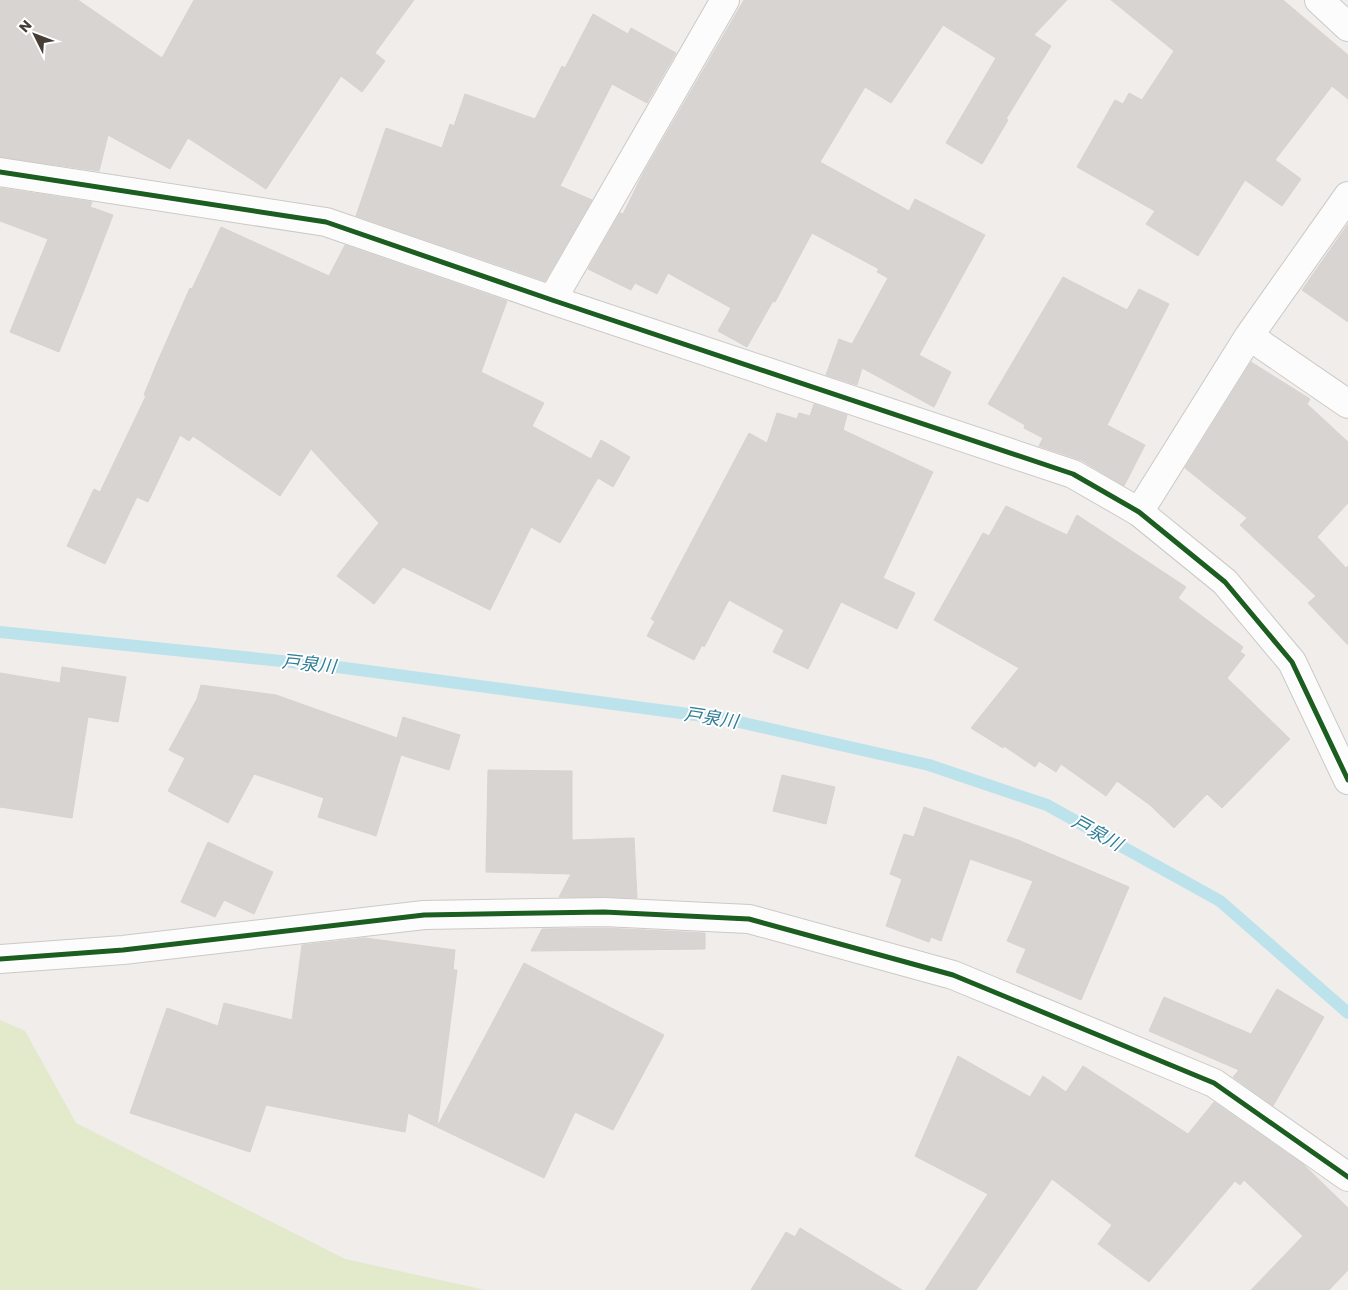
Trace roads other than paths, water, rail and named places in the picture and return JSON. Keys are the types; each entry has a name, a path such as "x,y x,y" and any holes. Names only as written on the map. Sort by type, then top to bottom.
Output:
{"street":[{"path":"552,300 725,0"},
{"path":"1319,0 1348,27"},
{"path":"0,172 326,222 552,300 1073,474 1139,512 1225,582 1292,662 1348,780"},
{"path":"1139,512 1249,336 1348,196"},
{"path":"1249,336 1348,404"},
{"path":"0,959 123,950 424,915 604,912 749,920 953,975 1214,1083 1348,1177"}],"waterway":[{"name":"戸泉川","path":"0,632 330,666 726,719 929,765 1047,805 1220,901 1348,1013"}]}
